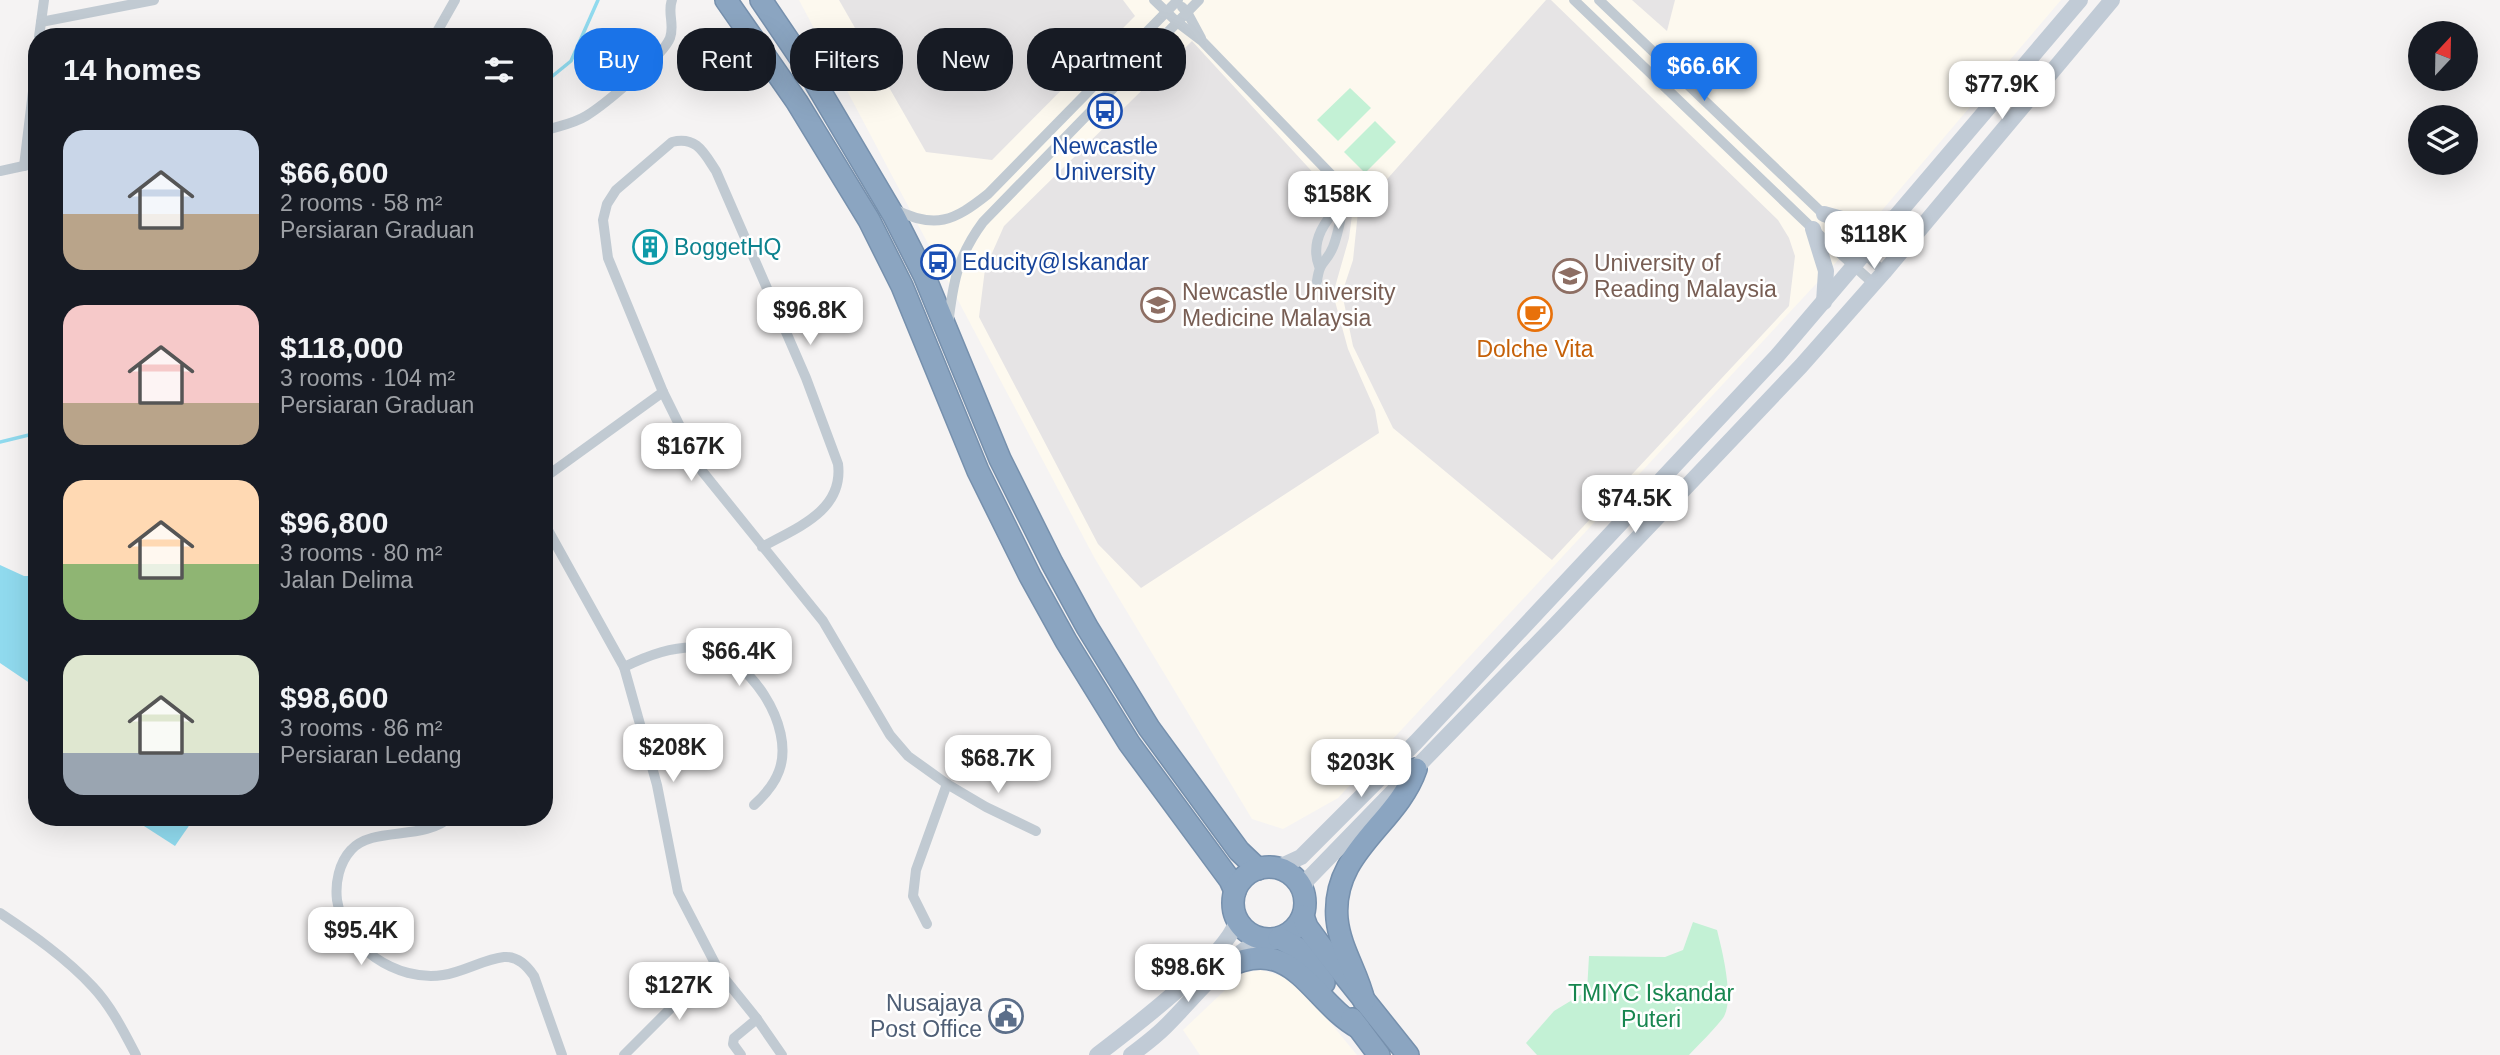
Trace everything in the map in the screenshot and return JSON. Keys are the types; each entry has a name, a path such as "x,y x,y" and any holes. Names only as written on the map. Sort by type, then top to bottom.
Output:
{"highway":[{"path":"726,0 797,102 869,220 902,286 978,471 1066,641 1129,743 1230,880 1235,891"},
{"path":"761,0 803,62 888,206 924,275 1000,459 1087,627 1149,728 1239,850 1268,868 1291,874 1303,890 1303,916 1296,928 1272,938"},
{"path":"1364,1002 1356,973 1345,953 1338,929 1336,908 1339,888 1358,850 1397,804 1411,784 1416,769"},
{"path":"1268,868 1242,879 1235,891 1233,906 1237,921 1247,932 1289,942 1304,956 1380,1055"},
{"path":"1303,916 1312,934 1408,1055"},
{"path":"1224,968 1252,959 1267,958 1283,962 1306,978 1346,1021 1359,1028"}],"main road":[{"path":"1268,868 1301,857 1416,742 1777,356 2080,0"},
{"path":"1303,890 1307,880 1331,854 1416,769 1801,366 1879,278 2112,0"},
{"path":"1824,214 1856,223 1896,218"},
{"path":"1813,229 1826,271 1824,302"},
{"path":"1097,1055 1157,1008 1207,962 1230,935 1237,921"},
{"path":"1131,1055 1163,1029 1247,947 1272,938"}],"street":[{"path":"40,28 44,0"},
{"path":"41,22 154,0"},
{"path":"438,28 455,0"},
{"path":"553,128 586,116 654,60 670,40 673,29 670,5 672,0"},
{"path":"1154,0 1202,41 1344,188 1339,231 1330,254 1319,266"},
{"path":"888,206 928,222 955,217 971,208 988,194 1176,0 1187,12 1202,41"},
{"path":"948,331 956,272 978,229 998,205 1199,0"},
{"path":"1574,0 1813,229 1859,260 1879,278"},
{"path":"1599,0 1824,214 1859,260"},
{"path":"24,166 28,133"},
{"path":"762,547 810,520 830,503 839,476 838,464 806,378 716,171 700,147 692,141 682,139 672,142 616,190 607,204 603,220 608,258 663,392 702,471 762,547 823,621 890,735 908,756 986,807 1036,831"},
{"path":"0,172 28,165"},
{"path":"1793,210 1806,197"},
{"path":"1317,281 1317,242 1326,219 1344,198"},
{"path":"553,471 663,392"},
{"path":"553,539 624,667 657,785 678,891 720,973 757,1018 782,1055"},
{"path":"624,667 645,657 677,649 702,648 723,655 743,668 775,713 782,743 780,769 768,792 754,805"},
{"path":"927,924 913,896 916,870 947,784"},
{"path":"437,826 380,837 359,844 351,850 336,883 342,921 356,941 372,955 394,968 413,974 429,977 446,975 506,957 516,959 527,966 534,976 562,1055"},
{"path":"0,914 41,941 93,987 121,1025 136,1055"},
{"path":"624,1055 677,1002 720,973"},
{"path":"741,1055 733,1044 734,1038 757,1018"}],"shaded area":[{"path":"799,0 2061,0 1855,242 1338,798 1283,829 1252,819 1094,557 847,91 903,91 903,28 814,28"},
{"path":"839,0 1123,0 1135,16 1123,28 1027,28 1027,91 1061,91 992,160 926,152 891,91 903,91 903,28 855,28"},
{"name":"University of Reading Malaysia","path":"1546,0 1551,0 1778,220 1789,238 1795,256 1789,306 1552,560 1393,428 1353,346 1342,293 1353,260 1358,212"},
{"path":"1632,0 1675,0 1667,31"},
{"name":"Newcastle University Medicine Malaysia","path":"1192,41 1352,215 1349,238 1333,294 1348,349 1375,410 1379,433 1141,588 1098,544 979,317 985,269 1004,226 1141,91 1186,91 1186,47"},
{"path":"1262,970 1296,981 1357,1055 1200,1055 1183,1030 1243,973"}],"green space":[{"path":"1350,88 1371,108 1338,141 1317,120"},
{"path":"1375,121 1396,142 1365,173 1344,152"},
{"name":"TMIYC Iskandar Puteri","path":"1693,922 1717,930 1728,999 1723,1018 1689,1055 1537,1055 1526,1043 1554,1011 1587,991 1589,956 1665,957 1683,950"}],"water":[{"path":"0,565 28,576 28,682 0,663"},
{"path":"144,826 189,826 175,846"}],"waterway":[{"path":"553,76 571,61 598,0"},
{"path":"0,442 28,435"}],"place":[{"name":"Newcastle University","path":"1105,111"},
{"name":"BoggetHQ","path":"650,247"},
{"name":"Educity@Iskandar","path":"938,262"},
{"name":"University of Reading Malaysia","path":"1570,276"},
{"name":"Newcastle University Medicine Malaysia","path":"1158,305"},
{"name":"Dolche Vita","path":"1535,314"},
{"name":"Nusajaya Post Office","path":"1006,1016"}]}
